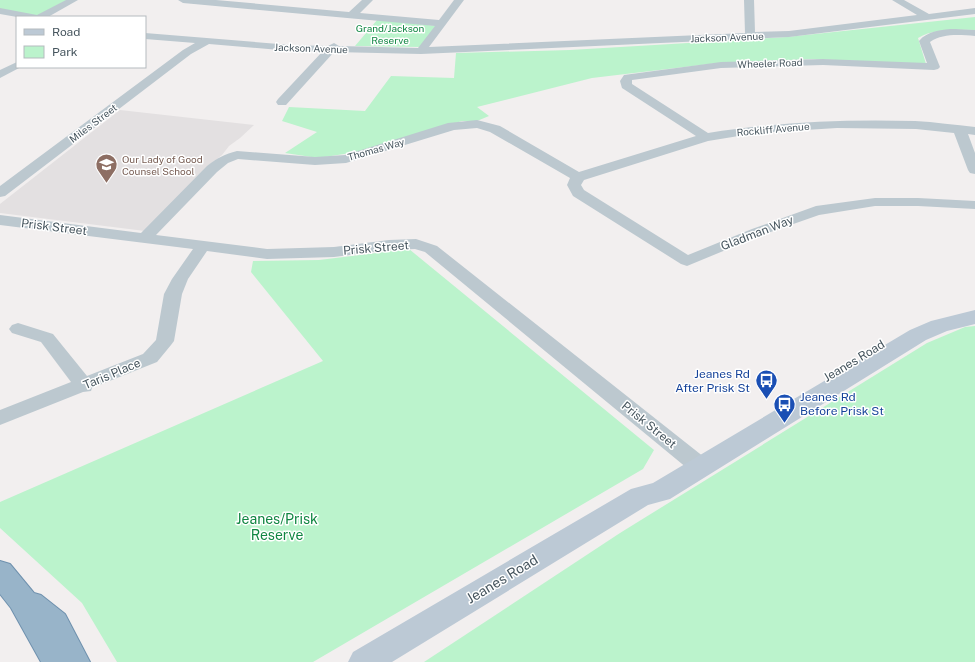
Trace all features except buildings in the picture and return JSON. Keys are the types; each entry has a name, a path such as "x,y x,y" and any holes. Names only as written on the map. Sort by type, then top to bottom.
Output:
{"highway":[{"path":"0,573 22,599 58,662"},
{"path":"22,599 54,623 74,662"}],"main road":[{"name":"Jeanes Road","path":"364,662 641,496 660,492 696,462 901,332 923,321 943,314 975,308"},
{"name":"Jeanes Road","path":"696,462 918,335 939,326 975,317"}],"street":[{"path":"42,16 73,0"},
{"path":"183,0 353,14 440,23"},
{"path":"272,8 281,0"},
{"path":"353,14 368,0"},
{"path":"423,49 440,23 459,0"},
{"path":"750,0 750,36"},
{"path":"897,0 928,17"},
{"path":"0,11 28,16"},
{"name":"Jackson Avenue","path":"146,33 277,48 477,48 789,34 975,11"},
{"path":"0,14 16,17"},
{"name":"Wheeler Road","path":"706,137 626,85 628,77 728,65 823,62 934,67 924,40 932,35 944,33 975,33"},
{"name":"Jackson Avenue","path":"146,36 202,40"},
{"name":"Miles Street","path":"0,193 202,40"},
{"path":"282,102 332,48"},
{"path":"1,73 16,66"},
{"name":"Thomas Way","path":"144,238 212,169 223,160 237,155 315,161 346,158 453,126 477,124 495,129 578,177"},
{"name":"Rockliff Avenue","path":"578,177 706,137 757,129 837,124 916,125 975,131"},
{"path":"959,129 975,170"},
{"name":"Gladman Way","path":"578,177 574,185 578,194 687,261 757,232 816,211 875,202 918,202 975,205"},
{"path":"0,180 15,182"},
{"name":"Prisk Street","path":"0,220 267,254 334,252 409,244 416,244 431,249 696,462"},
{"name":"Taris Place","path":"0,418 84,386 150,358 165,341 173,294 180,279 204,246"},
{"path":"18,329 47,338 84,386"}],"shaded area":[{"name":"Our Lady of Good Counsel School","path":"120,110 254,125 208,166 145,231 0,213 0,204"}],"green space":[{"path":"0,0 67,0 37,16 0,9"},
{"path":"975,17 975,30 939,31 918,38 926,64 813,59 718,63 592,78 477,107 489,116 477,121 462,121 357,152 318,158 285,153 317,132 282,121 289,107 365,111 391,76 454,78 456,53 570,50 787,37"},
{"name":"Grand/Jackson Reserve","path":"378,19 436,26 420,47 355,46"},
{"name":"Jeanes/Prisk Reserve","path":"409,249 654,450 643,469 313,662 117,662 82,603 0,528 0,502 323,361 251,272 253,261 319,260"},
{"path":"975,326 975,662 424,662 620,533 927,343 965,327"}],"place":[{"name":"Our Lady of Good Counsel School","path":"107,184"},
{"name":"Jeanes Rd After Prisk St","path":"766,400"},
{"name":"Jeanes Rd Before Prisk St","path":"784,424"}]}
